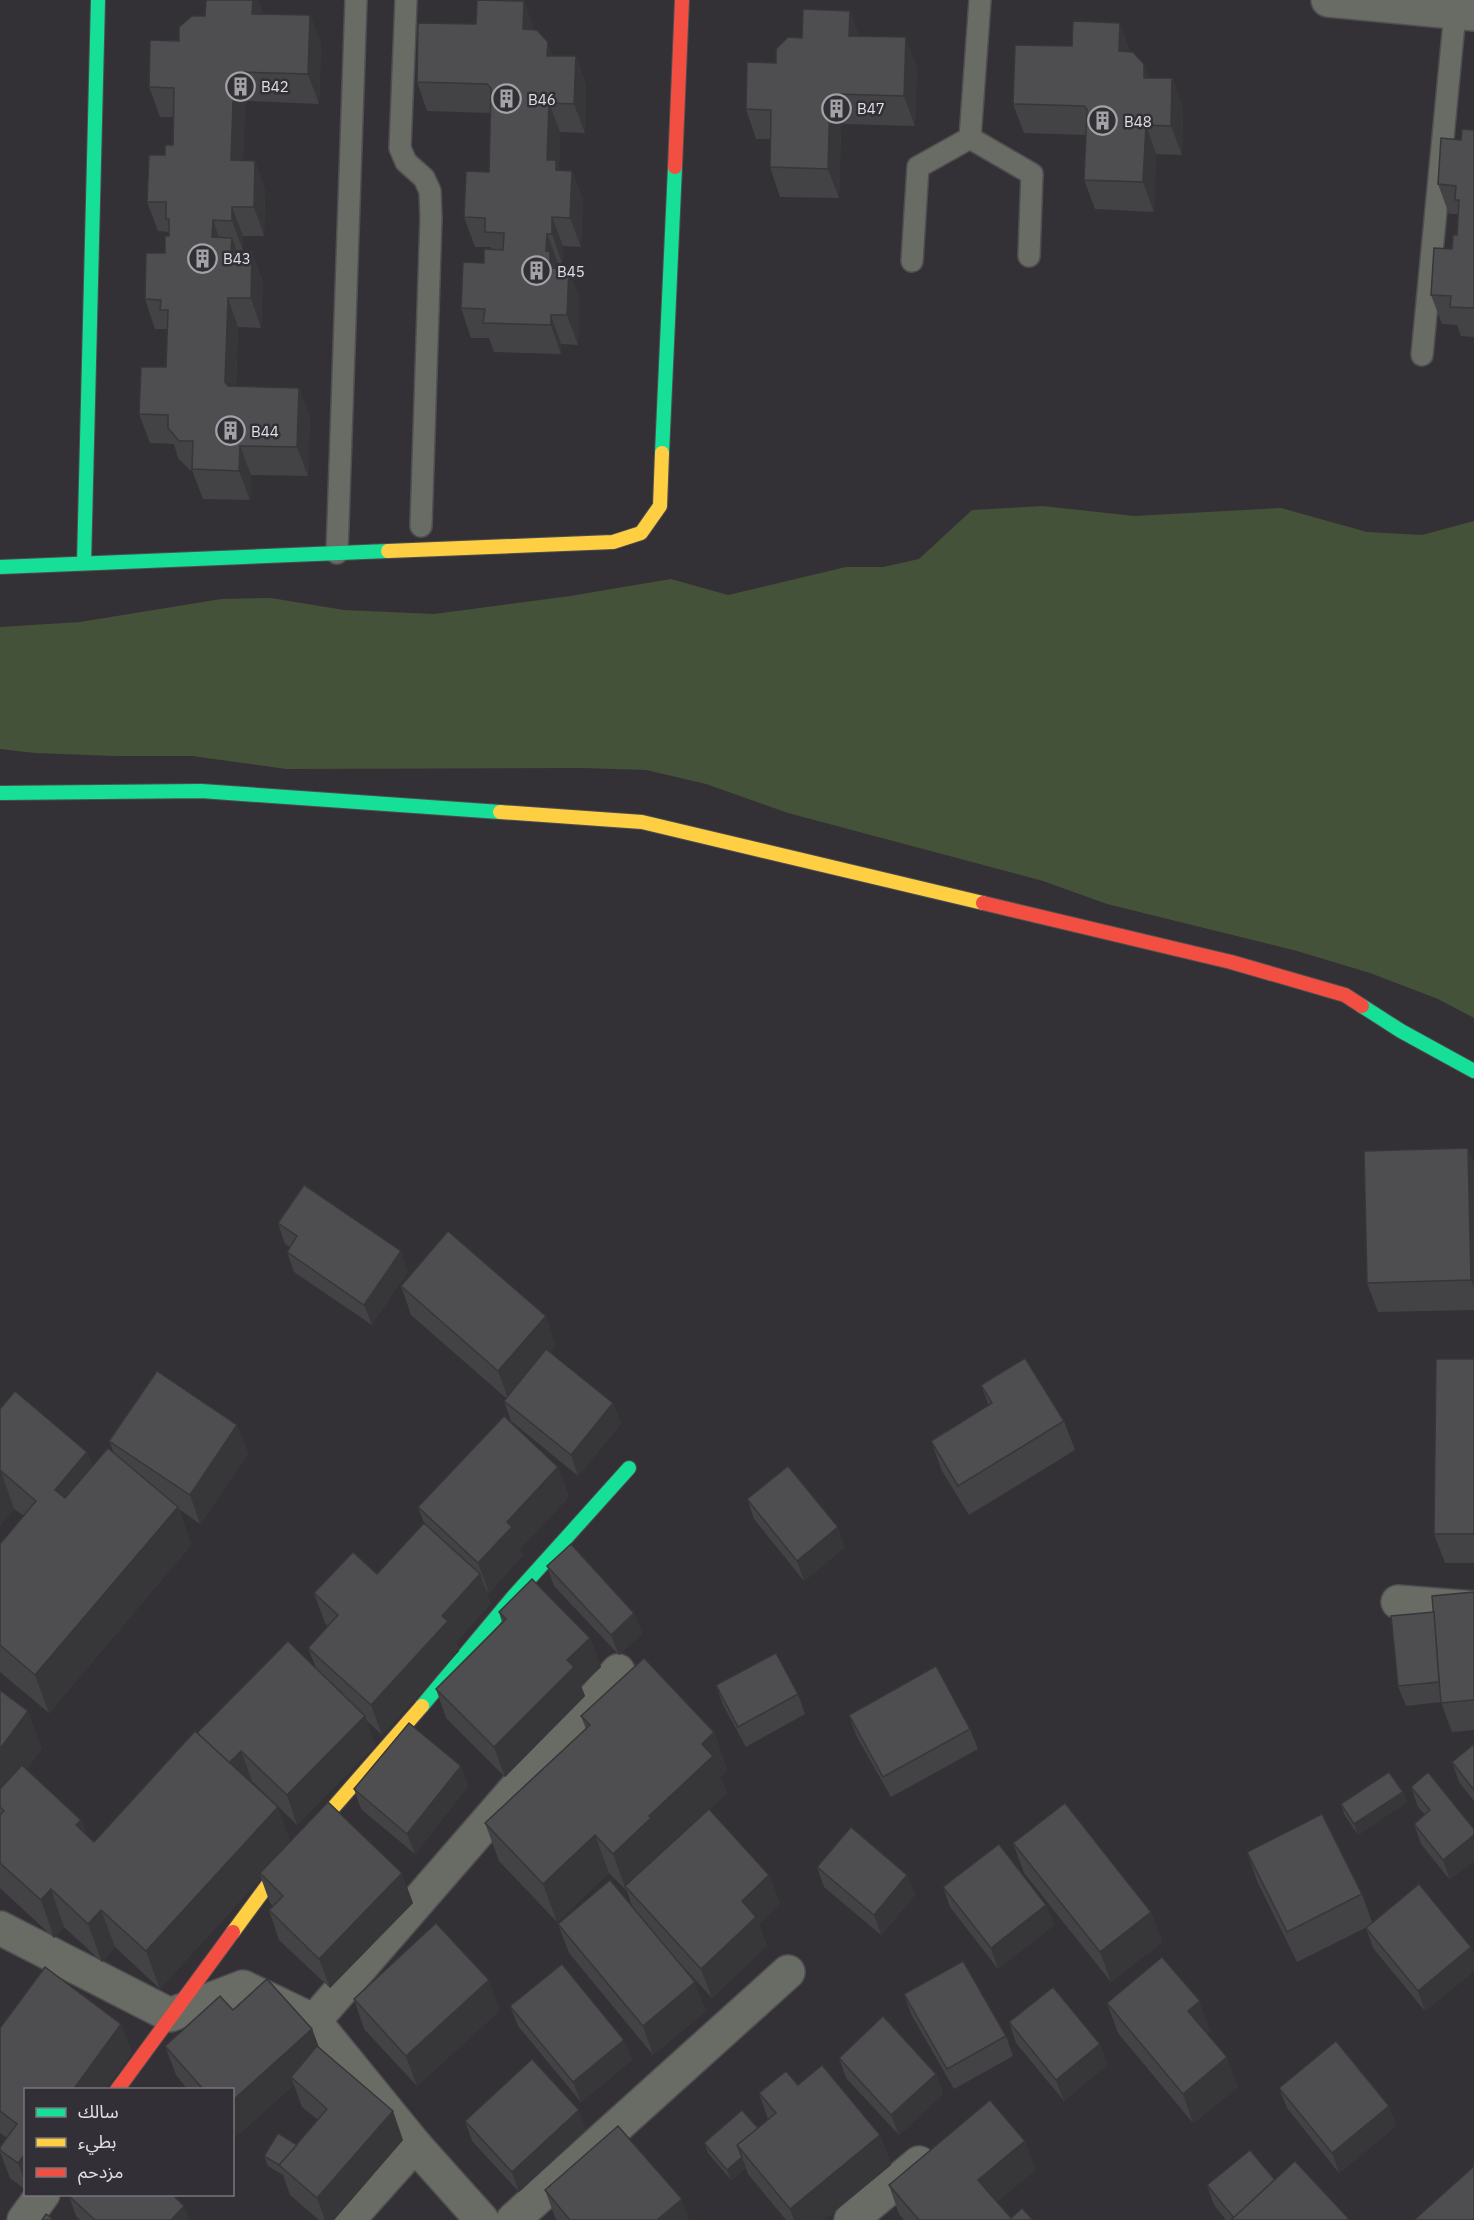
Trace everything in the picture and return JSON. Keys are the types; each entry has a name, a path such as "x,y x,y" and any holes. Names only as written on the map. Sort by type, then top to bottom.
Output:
{"street":[{"path":"84,563 98,0"},
{"path":"0,567 613,542 641,533 660,506 682,0"},
{"path":"1328,0 1464,13"},
{"path":"0,793 201,791 642,822 1231,962 1345,994 1401,1031 1474,1071"},
{"path":"118,2088 278,1870 399,1734 513,1597 629,1468"},
{"path":"1398,1602 1474,1608"},
{"path":"314,2021 618,1671"},
{"path":"0,1929 170,2015 243,1987 314,2021 415,2145 482,2220"},
{"path":"513,2220 788,1972"},
{"path":"348,2220 415,2145"},
{"path":"851,2220 919,2163"},
{"path":"24,2220 42,2196"}],"lane":[{"path":"337,553 356,0"},
{"path":"406,0 400,148 406,162 424,178 430,191 431,218 421,526"},
{"path":"970,138 980,0"},
{"path":"1422,355 1464,13"},
{"path":"970,138 1032,174 1029,256"},
{"path":"912,261 918,167 970,138"}],"green space":[{"path":"1043,506 1134,516 1281,508 1367,532 1422,535 1474,521 1474,1018 1438,999 1370,973 1297,951 1107,904 1043,881 788,813 706,784 646,770 583,768 286,769 192,756 114,756 35,753 0,749 0,627 80,622 221,599 271,598 344,610 434,614 570,596 671,579 728,595 846,567 883,567 919,559 972,510"}],"building":[{"path":"206,0 253,0 252,14 310,15 308,74 238,72 234,76 231,160 255,161 254,207 232,207 232,221 213,220 212,237 232,238 231,252 252,252 251,298 228,298 225,382 228,386 299,388 297,447 240,446 239,471 192,469 193,441 179,441 168,428 168,415 139,414 141,367 166,367 168,310 160,310 161,300 145,299 146,253 165,253 165,236 169,236 166,202 147,202 149,155 165,155 165,145 173,145 174,88 149,87 150,40 179,41 179,27 192,16 205,16"},
{"path":"477,0 524,1 523,29 537,30 548,42 547,56 576,56 574,104 549,103 547,160 556,160 556,170 572,171 570,218 552,217 552,234 547,234 546,251 550,251 550,268 569,269 567,315 551,315 551,325 483,323 485,309 461,308 463,262 484,263 484,249 503,250 504,233 485,232 485,218 464,217 466,171 489,172 491,88 487,84 417,82 418,23 476,24"},
{"name":"B47","path":"803,9 850,11 849,36 906,37 904,96 834,94 830,98 828,169 770,167 771,110 746,109 747,62 776,63 776,49 788,37 802,38"},
{"name":"B48","path":"1073,21 1120,23 1119,51 1133,52 1144,64 1144,78 1172,78 1171,126 1146,125 1143,182 1084,180 1087,109 1084,106 1013,104 1015,45 1072,46"},
{"path":"1462,129 1474,130 1474,308 1450,307 1451,296 1431,295 1434,248 1452,249 1453,235 1457,235 1459,200 1455,200 1456,186 1438,184 1441,138 1461,140"},
{"path":"1468,1148 1471,1280 1367,1283 1364,1151"},
{"path":"304,1185 401,1251 364,1305 287,1252 297,1236 278,1223"},
{"path":"448,1231 546,1316 498,1371 401,1286"},
{"path":"546,1349 613,1403 571,1455 504,1401"},
{"path":"1025,1358 1064,1421 958,1486 931,1441 992,1403 981,1385"},
{"path":"1436,1359 1474,1359 1474,1534 1434,1534"},
{"path":"157,1371 237,1425 190,1495 109,1441"},
{"path":"15,1391 87,1452 55,1490 65,1498 108,1448 178,1507 35,1675 0,1645 0,1544 36,1501 0,1472 0,1409"},
{"path":"504,1416 558,1467 507,1522 512,1527 478,1563 418,1507"},
{"path":"788,1466 838,1527 797,1561 747,1499"},
{"path":"424,1523 480,1574 442,1616 448,1621 371,1705 308,1648 338,1615 314,1593 353,1552 377,1574"},
{"path":"571,1544 634,1613 611,1635 547,1566"},
{"path":"532,1579 590,1638 567,1660 574,1667 494,1747 436,1689 506,1619 499,1612"},
{"path":"1474,1592 1474,1700 1441,1703 1432,1596"},
{"path":"1434,1612 1439,1682 1398,1686 1391,1616"},
{"path":"288,1641 365,1716 287,1795 241,1751 229,1763 197,1733"},
{"path":"776,1653 798,1694 738,1727 716,1685"},
{"path":"644,1658 714,1732 702,1744 713,1756 649,1816 651,1818 613,1854 595,1835 543,1884 485,1823 590,1725 581,1716"},
{"path":"936,1666 970,1729 883,1777 849,1715"},
{"path":"0,1690 28,1711 0,1749"},
{"path":"409,1723 461,1766 407,1834 354,1789"},
{"path":"195,1731 278,1807 146,1951 101,1910 88,1924 51,1889 41,1900 0,1863 0,1815 4,1811 0,1807 0,1789 22,1765 81,1820 76,1825 94,1842"},
{"path":"1474,1744 1474,1790 1452,1762"},
{"path":"1389,1772 1403,1792 1354,1824 1341,1804"},
{"path":"1428,1772 1474,1829 1474,1835 1443,1860 1414,1824 1430,1810 1411,1787"},
{"path":"328,1802 402,1873 319,1959 269,1910 283,1896 260,1873"},
{"path":"1065,1803 1151,1912 1100,1952 1013,1843"},
{"path":"709,1809 769,1875 742,1901 756,1917 701,1969 625,1886"},
{"path":"1322,1814 1362,1894 1287,1932 1247,1852"},
{"path":"851,1827 907,1875 874,1915 817,1867"},
{"path":"999,1844 1046,1905 991,1948 943,1887"},
{"path":"610,1880 695,1982 643,2026 558,1924"},
{"path":"1419,1884 1471,1947 1418,1991 1366,1928"},
{"path":"436,1923 489,1980 406,2056 354,1999"},
{"path":"1162,1957 1200,2001 1188,2011 1227,2057 1183,2094 1107,2003"},
{"path":"963,1961 1006,2036 947,2069 904,1994"},
{"path":"562,1964 624,2040 573,2082 510,2006"},
{"path":"45,1967 121,2024 74,2088 24,2088 24,2156 18,2163 0,2150 17,2124 0,2111 0,2028"},
{"path":"267,1979 312,2029 234,2099 234,2088 202,2088 165,2046 220,1996 233,2010"},
{"path":"1053,1987 1100,2044 1056,2080 1009,2022"},
{"path":"883,2016 936,2074 891,2115 839,2058"},
{"path":"1336,2041 1389,2106 1332,2153 1279,2088"},
{"path":"317,2046 393,2111 317,2198 279,2165 327,2109 291,2077"},
{"path":"532,2059 579,2110 512,2172 465,2121"},
{"path":"822,2065 880,2135 790,2209 737,2145 776,2113 759,2093 786,2071 798,2085"},
{"path":"990,2100 1025,2141 978,2180 1011,2218 1022,2208 1033,2220 919,2220 889,2185"},
{"path":"742,2110 758,2128 737,2145 742,2157 727,2170 704,2143"},
{"path":"618,2126 682,2199 657,2220 570,2220 545,2190"},
{"path":"278,2133 297,2145 279,2165 264,2156"},
{"path":"1250,2150 1275,2180 1234,2218 1207,2185"},
{"path":"1295,2161 1350,2220 1231,2220"},
{"path":"1474,2166 1474,2220 1414,2220"},
{"path":"69,2196 174,2196 184,2206 171,2220 95,2220"},
{"path":"46,2214 54,2220 42,2220"}],"traffic: fast":[{"path":"84,563 98,0"},
{"path":"662,453 675,167"},
{"path":"0,567 388,551"},
{"path":"0,793 201,791 500,812"},
{"path":"1362,1006 1401,1031 1474,1071"},
{"path":"422,1706 513,1597 629,1468"}],"traffic: slow":[{"path":"388,551 613,542 641,533 660,506 662,453"},
{"path":"500,812 642,822 983,903"},
{"path":"233,1932 278,1871 422,1706"}],"traffic: jam":[{"path":"675,167 682,0"},
{"path":"983,903 1231,962 1345,995 1362,1006"},
{"path":"118,2088 233,1932"}],"place":[{"name":"B42","path":"240,86"},
{"name":"B46","path":"507,99"},
{"name":"B47","path":"836,108"},
{"name":"B48","path":"1103,121"},
{"name":"B43","path":"202,258"},
{"name":"B45","path":"536,271"},
{"name":"B44","path":"230,431"}]}
